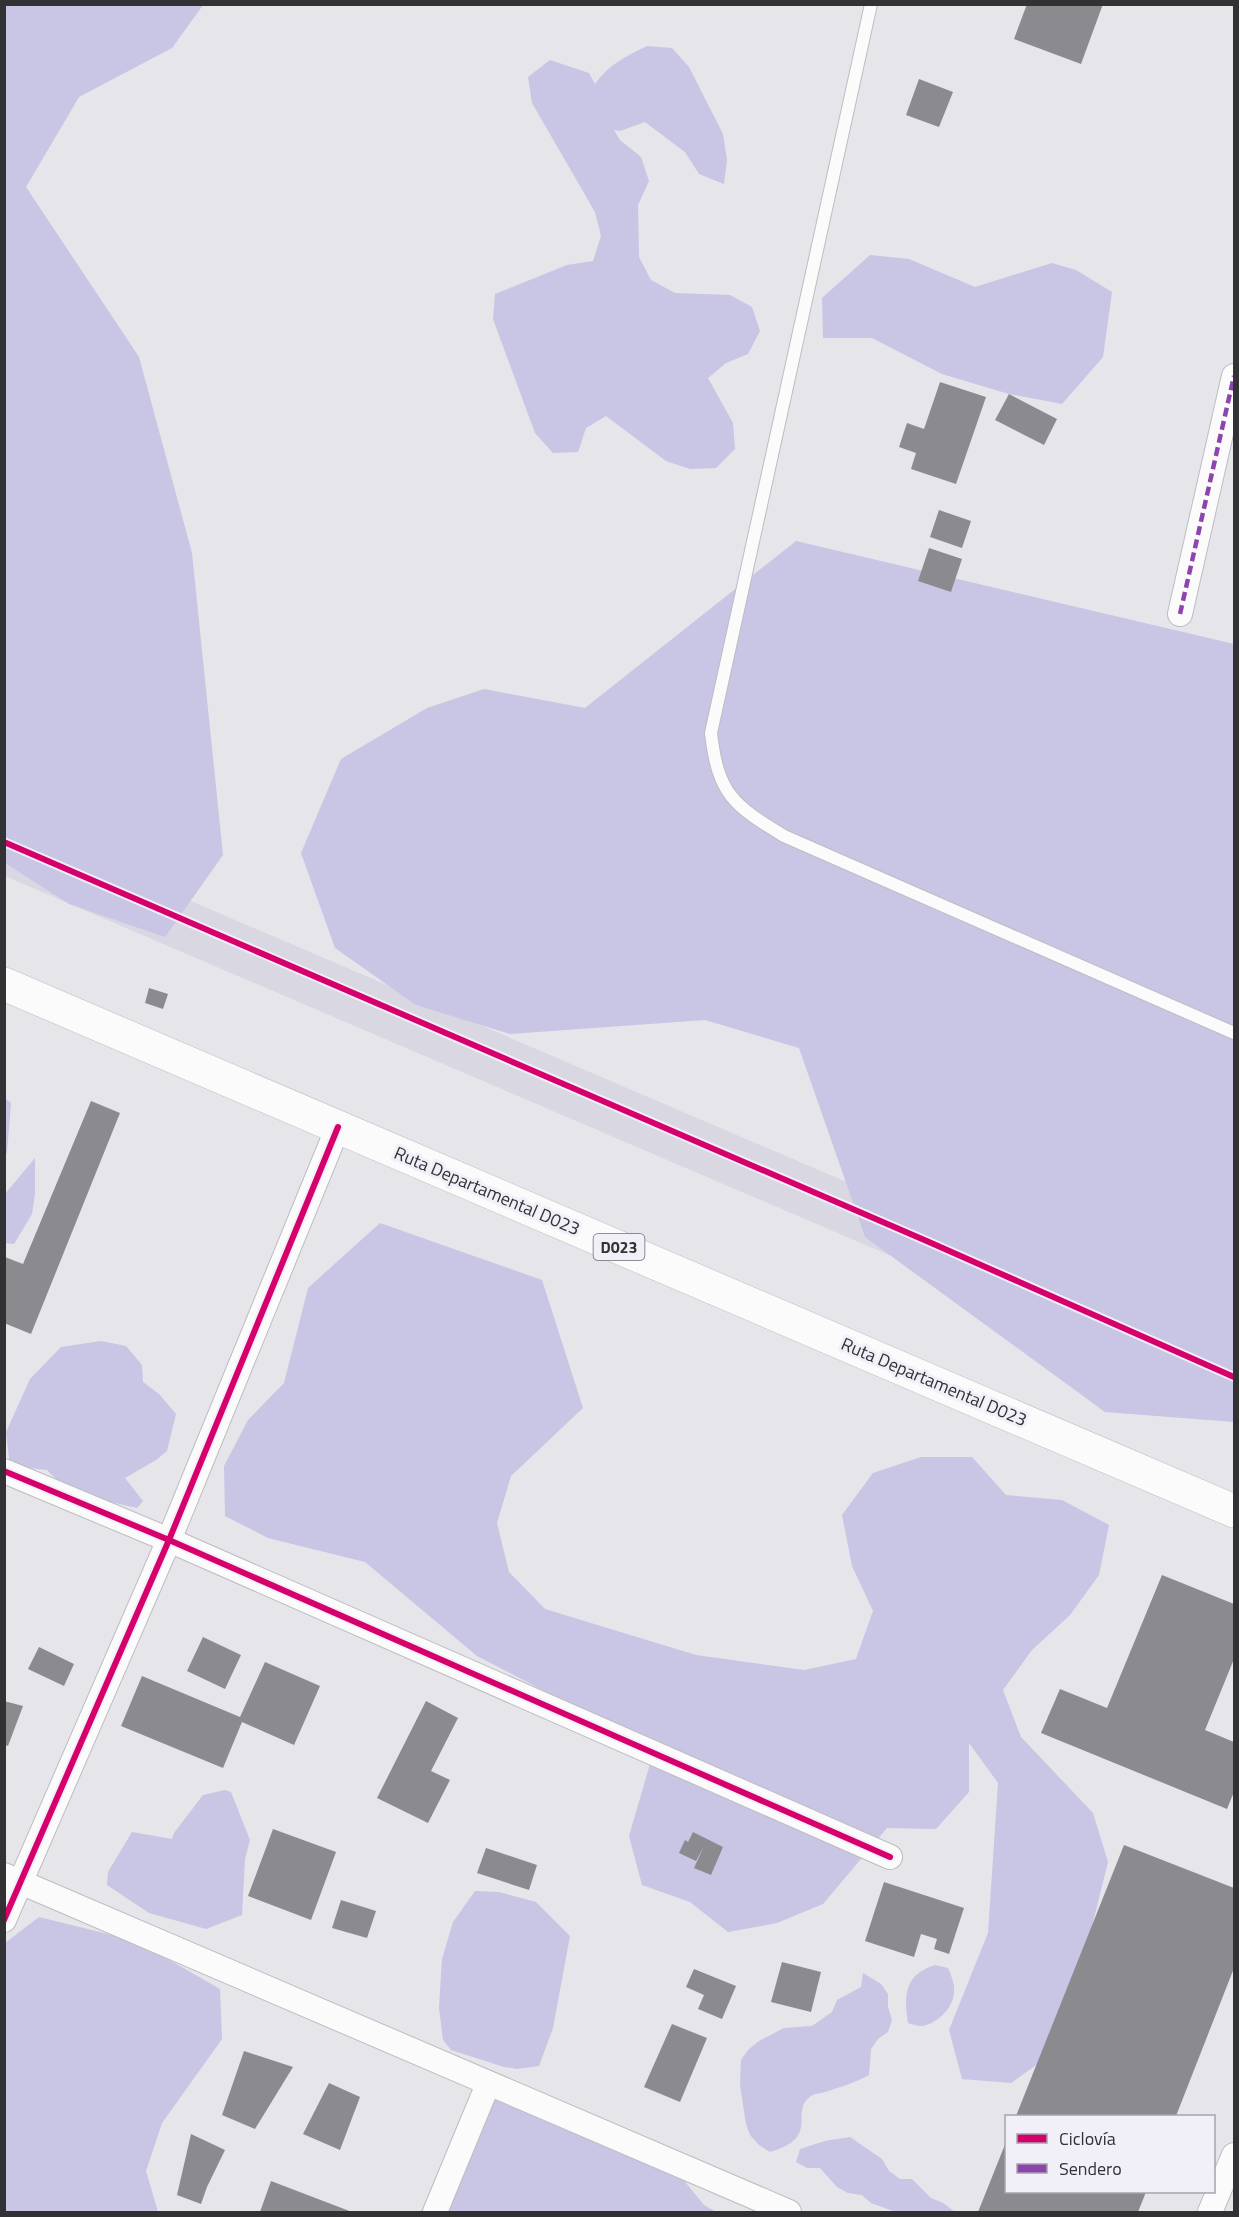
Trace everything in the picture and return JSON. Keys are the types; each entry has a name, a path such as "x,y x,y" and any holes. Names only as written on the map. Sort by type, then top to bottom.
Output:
{"main road":[{"name":"Ruta Departamental D023","path":"4,984 1234,1511"}],"street":[{"path":"1180,614 1234,376"},
{"path":"4,1920 13,1878 169,1540 338,1127"},
{"path":"4,1471 169,1540 890,1857"},
{"path":"13,1878 789,2212"},
{"path":"435,2212 488,2084"},
{"path":"1210,2212 1234,2155"}],"lane":[{"path":"871,4 711,733 714,759 721,782 730,797 753,817 784,836 1234,1033"}],"shaded area":[{"path":"4,5 203,5 172,48 79,97 26,187 139,357 192,553 223,855 165,937 69,904 5,863"},
{"path":"647,46 672,48 689,67 723,134 727,160 724,184 699,174 685,152 645,122 620,131 614,130 620,140 641,157 649,181 638,205 639,257 651,280 675,293 730,295 752,307 760,331 748,354 726,363 708,378 733,423 735,449 716,468 690,469 666,461 606,416 586,428 578,452 553,453 535,433 493,319 495,294 567,265 593,261 601,236 595,212 532,103 528,77 550,60 589,73 595,84 612,66"},
{"path":"870,255 909,259 975,287 1052,263 1076,270 1112,292 1103,357 1062,404 1009,394 942,374 872,338 823,338 822,298"},
{"path":"796,541 1234,644 1234,1422 1105,1412 865,1237 799,1048 705,1020 510,1034 416,1005 335,948 301,853 341,759 427,708 484,689 585,708"},
{"path":"4,821 1234,1348 1234,1403 5,876"},
{"path":"5,1098 11,1103 5,1156"},
{"path":"35,1158 35,1194 32,1214 14,1244 5,1243 5,1194"},
{"path":"380,1223 542,1280 583,1408 511,1476 497,1523 509,1572 545,1609 696,1655 804,1670 856,1659 873,1611 852,1566 842,1515 873,1473 921,1457 972,1457 1006,1495 1062,1500 1109,1525 1099,1575 1070,1615 1032,1650 1003,1690 1021,1737 1093,1813 1108,1862 1071,2010 1050,2055 1011,2083 962,2079 949,2030 988,1933 998,1783 969,1743 969,1792 936,1829 887,1828 823,1904 777,1923 728,1932 690,1902 642,1885 629,1836 657,1740 610,1725 477,1656 365,1562 268,1538 225,1516 224,1466 248,1420 284,1383 308,1288"},
{"path":"101,1341 126,1346 142,1365 143,1382 159,1394 176,1414 167,1451 125,1478 143,1501 137,1508 70,1493 47,1470 10,1466 6,1432 30,1379 61,1347"},
{"path":"225,1790 231,1792 250,1840 245,1859 242,1915 206,1929 149,1913 107,1885 108,1872 132,1832 172,1839 174,1833 203,1795"},
{"path":"475,1891 499,1892 536,1902 570,1936 553,2028 539,2066 517,2069 504,2067 451,2050 443,2040 439,2008 442,1959 453,1922"},
{"path":"39,1917 136,1941 220,1989 222,2039 162,2123 146,2171 158,2212 5,2212 5,1943"},
{"path":"935,1965 948,1968 954,1989 951,2003 944,2014 928,2025 908,2023 906,2004 908,1987 917,1974"},
{"path":"863,1973 881,1984 888,1994 888,2007 892,2020 888,2032 878,2039 871,2049 869,2075 847,2085 811,2096 802,2109 800,2132 795,2139 786,2146 770,2152 750,2135 746,2124 740,2085 741,2060 759,2041 784,2028 812,2026 832,2012 837,2000 861,1987"},
{"path":"525,2090 672,2166 704,2205 716,2212 419,2212 434,2200 473,2104"},
{"path":"850,2137 882,2159 889,2171 900,2179 912,2179 931,2198 955,2212 896,2212 871,2203 862,2195 848,2193 837,2187 820,2168 807,2168 796,2162 800,2149 825,2141"}],"building":[{"path":"1027,4 1103,4 1081,64 1014,39"},
{"path":"919,79 953,92 939,127 906,115"},
{"path":"940,382 986,397 956,484 911,469 916,453 899,447 907,423 924,429"},
{"path":"1009,394 1057,419 1044,445 995,420"},
{"path":"939,510 971,521 962,548 930,537"},
{"path":"929,548 962,559 951,592 918,581"},
{"path":"149,988 168,994 163,1009 145,1003"},
{"path":"91,1101 120,1113 31,1334 4,1323 4,1259 5,1257 23,1264"},
{"path":"1162,1575 1234,1604 1234,1659 1205,1730 1234,1742 1234,1792 1227,1809 1041,1733 1060,1689 1107,1708"},
{"path":"203,1637 241,1655 225,1689 187,1671"},
{"path":"39,1647 74,1664 64,1686 28,1669"},
{"path":"265,1662 320,1686 294,1745 242,1722 223,1768 121,1726 142,1676 240,1717"},
{"path":"4,1701 23,1706 8,1746 4,1745"},
{"path":"426,1701 458,1718 431,1771 450,1780 428,1823 377,1798"},
{"path":"273,1829 336,1852 311,1920 248,1896"},
{"path":"693,1832 723,1847 711,1875 694,1868 704,1846 696,1861 679,1853 685,1840 688,1842"},
{"path":"1124,1845 1234,1888 1234,1968 1176,2115 1016,2115"},
{"path":"486,1848 537,1865 529,1890 477,1873"},
{"path":"884,1882 964,1908 949,1954 934,1949 937,1939 921,1934 914,1957 865,1941"},
{"path":"341,1900 376,1911 367,1938 332,1928"},
{"path":"782,1962 821,1972 811,2012 771,2002"},
{"path":"694,1969 736,1986 722,2019 698,2009 704,1995 686,1987"},
{"path":"672,2024 707,2038 680,2102 644,2087"},
{"path":"244,2051 293,2067 255,2129 222,2115"},
{"path":"329,2083 360,2097 340,2150 303,2134"},
{"path":"191,2134 225,2150 201,2204 177,2195"},
{"path":"1005,2144 1005,2193 1146,2193 1138,2212 978,2212"},
{"path":"271,2181 352,2212 260,2212"}],"marked path":[{"path":"1180,614 1234,376"}],"cycle path":[{"path":"4,842 929,1242 1234,1377"},
{"path":"4,1920 169,1540 338,1127"},
{"path":"4,1471 169,1540 890,1857"}]}
